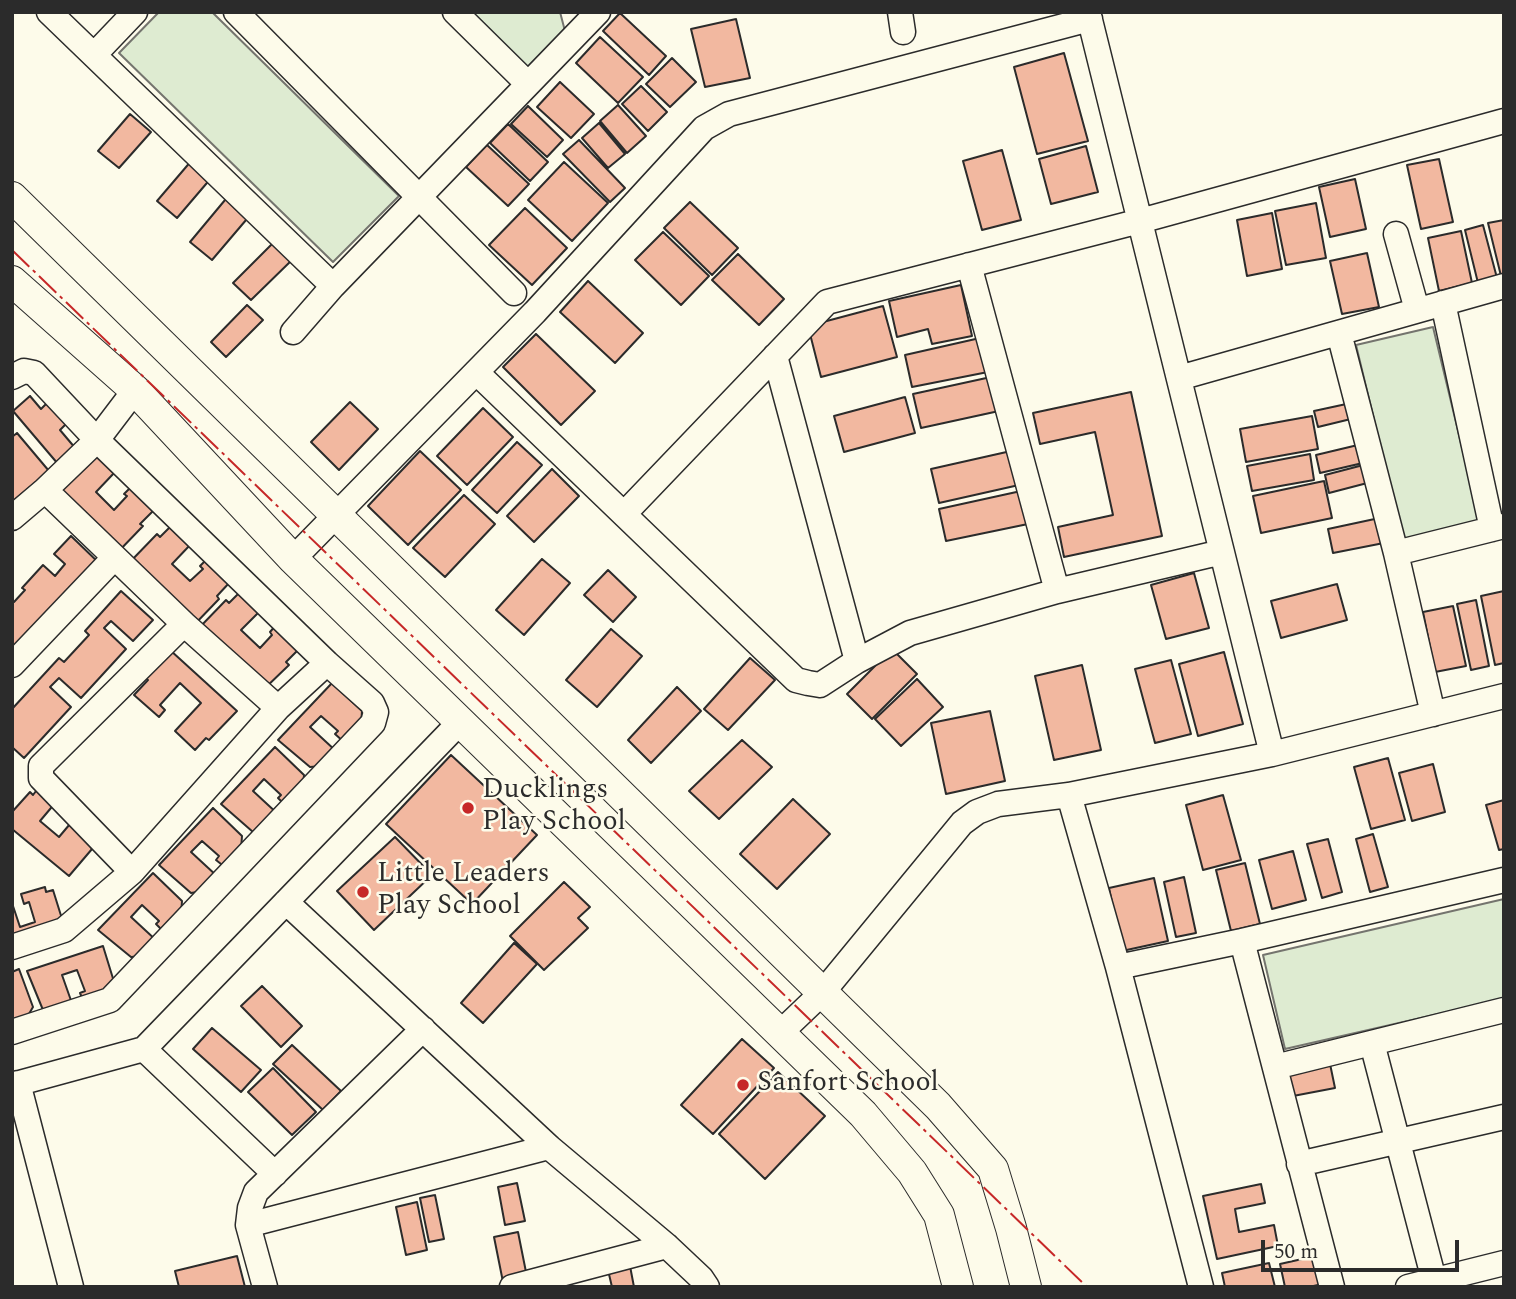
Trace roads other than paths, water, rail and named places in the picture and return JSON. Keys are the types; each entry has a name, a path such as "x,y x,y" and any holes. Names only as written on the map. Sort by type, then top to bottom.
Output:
{"street":[{"path":"50,12 333,286"},
{"path":"94,55 135,12"},
{"path":"236,12 514,293"},
{"path":"455,12 528,84"},
{"path":"568,12 574,36"},
{"path":"293,332 333,286 598,12"},
{"path":"293,559 544,302 704,128 742,110 1089,15 1272,754"},
{"path":"624,514 827,302 1140,221 1504,121"},
{"path":"12,197 938,1106 993,1169 1012,1228 1026,1287"},
{"path":"1396,234 1417,310"},
{"path":"969,265 1057,591"},
{"path":"12,281 135,390 293,559 863,1114 912,1172 939,1215 958,1287"},
{"path":"1179,378 1504,286"},
{"path":"1396,552 1498,528 1443,303"},
{"path":"1339,333 1396,552 1433,714"},
{"path":"775,356 857,661"},
{"path":"12,377 24,370 34,373 97,440 327,663 372,703 376,712 373,723 110,1000 12,1032"},
{"path":"476,372 796,680 820,685 857,661 911,634 1057,591 1222,552"},
{"path":"12,518 97,440 135,390"},
{"path":"45,490 184,624 278,708"},
{"path":"12,665 114,558"},
{"path":"132,872 41,778 41,766 184,624"},
{"path":"12,947 64,930 132,872 278,708 327,663"},
{"path":"780,1034 823,992 962,822 977,812 998,804 1069,794 1272,754 1504,696"},
{"path":"72,1287 15,1084 144,1049 460,722"},
{"path":"1069,794 1118,967 1201,1287"},
{"path":"1118,967 1242,942 1504,880"},
{"path":"286,902 549,1147 667,1246 707,1287"},
{"path":"1242,942 1332,1287"},
{"path":"1275,1067 1504,1010"},
{"path":"265,1287 248,1224 250,1208 257,1192 423,1029"},
{"path":"1372,1043 1434,1280"},
{"path":"144,1049 275,1174"},
{"path":"1299,1164 1504,1117"},
{"path":"248,1224 549,1147"},
{"path":"512,1287 557,1281 667,1246"},
{"path":"1408,1287 1504,1263"}],"place":[{"name":"Ducklings Play School","path":"468,808"},
{"name":"Little Leaders Play School","path":"363,892"},
{"name":"Sanfort School","path":"743,1085"}]}
